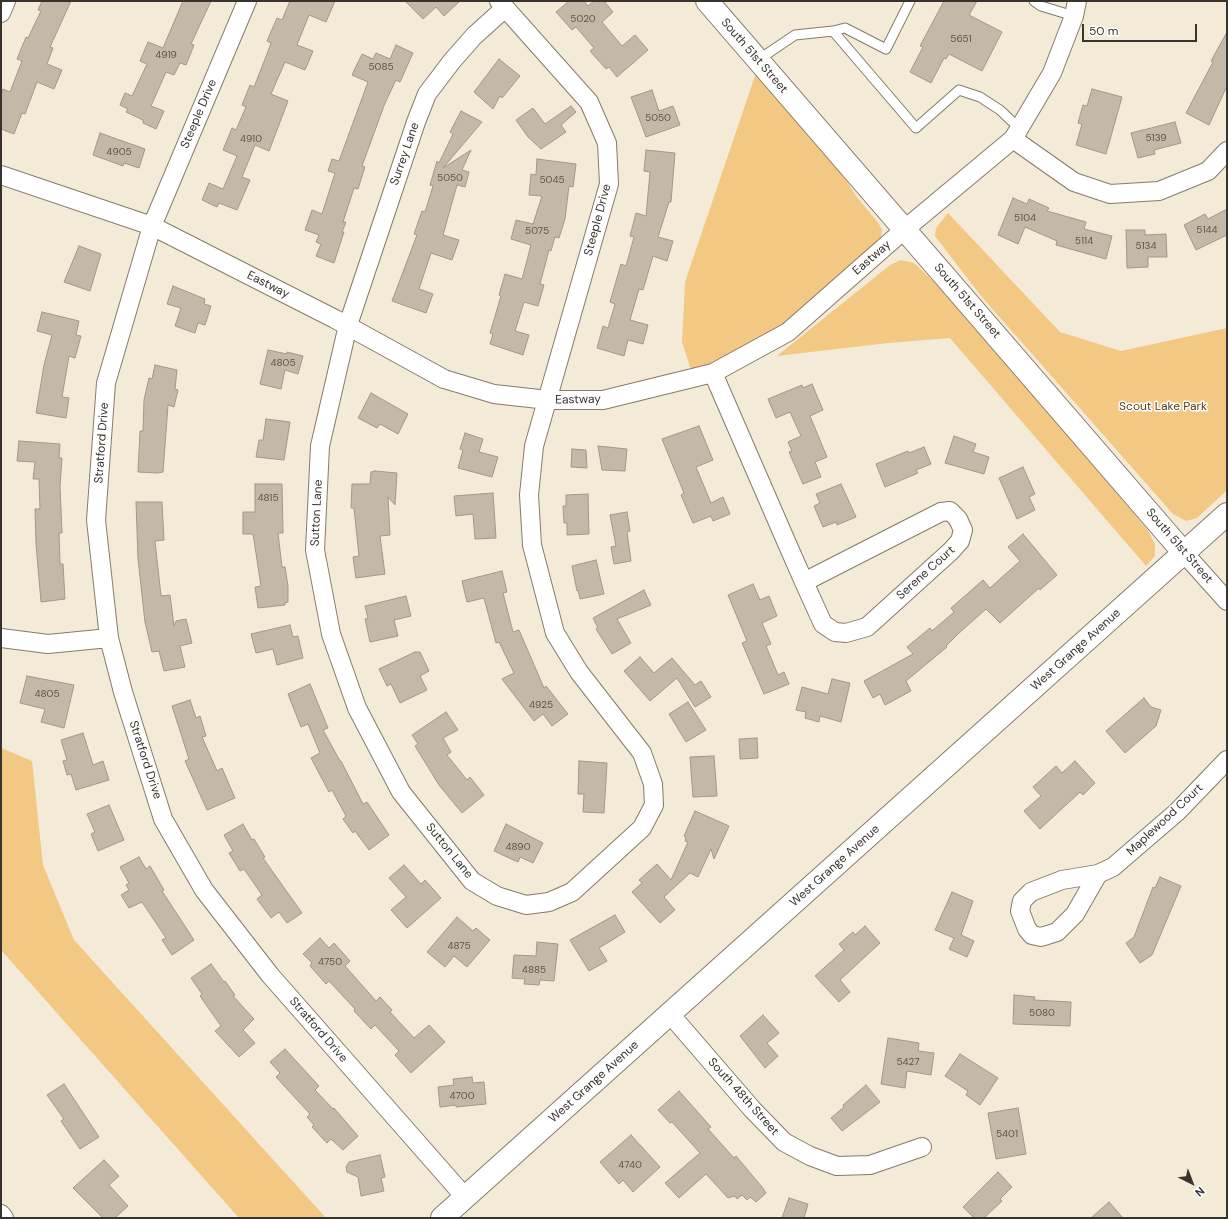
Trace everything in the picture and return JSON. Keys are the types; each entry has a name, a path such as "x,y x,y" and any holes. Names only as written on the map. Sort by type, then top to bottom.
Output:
{"street":[{"path":"1,13 6,1"},
{"name":"Steeple Drive","path":"152,226 247,1"},
{"name":"South 51st Street","path":"707,1 1227,601"},
{"name":"Steeple Drive","path":"502,4 589,102 607,143 609,184 548,400"},
{"name":"Surrey Lane","path":"348,325 416,122 427,94 452,61 502,4"},
{"name":"Eastway","path":"1,175 152,226 348,325 444,379 494,394 548,400 602,400 713,373 788,332 1016,134 1052,73 1076,9"},
{"path":"1016,134 1074,182 1110,194 1159,191 1208,171 1227,151"},
{"name":"Stratford Drive","path":"152,226 106,383 96,520 109,638 123,692 164,819 204,890 270,975 465,1197"},
{"name":"Sutton Lane","path":"348,325 320,446 314,550 331,634 357,708 401,792 472,881 496,896 526,905 549,902 572,892 642,828 654,805 653,784 642,753 579,672 555,633 543,594 532,545 529,494 534,446 548,400"},
{"name":"Serene Court","path":"713,373 804,582 823,624 835,632 846,633 867,626 951,551 960,541 963,530 958,519 950,511 942,512 804,582"},
{"name":"West Grange Avenue","path":"442,1218 1227,514"},
{"path":"1,638 48,644 109,638"},
{"name":"Maplewood Court","path":"1098,874 1113,867 1177,812 1227,760"},
{"name":"South 48th Street","path":"670,1014 752,1109 784,1142 810,1156 837,1166 870,1165 922,1147"},
{"path":"1,1214 4,1218"}],"lane":[{"path":"758,60 795,35 833,31 845,28 886,49 910,1"},
{"path":"1034,1 1041,6 1076,9"},
{"path":"833,31 916,128 959,90 980,97 1000,110 1016,134"}],"green space":[{"path":"757,70 833,159 856,196 879,224 882,230 881,237 879,242 797,316 743,351 692,373 682,342 685,282"},
{"name":"Scout Lake Park","path":"948,213 1060,332 1121,351 1227,328 1227,490 1197,518 1186,521 1173,514 981,296 935,236 936,228"},
{"path":"901,260 914,263 950,297 1147,529 1155,544 1155,556 1146,566 950,338 888,343 777,356 890,265"},
{"path":"1,748 32,761 43,865 74,940 326,1218 239,1218 1,950"}],"building":[{"path":"42,1 71,1 50,47 53,48 47,64 62,70 54,89 37,82 25,114 22,113 14,134 1,129 1,96 3,89 10,92 22,61 17,59 26,37 28,38 41,11 38,10"},
{"path":"183,1 211,1 191,44 194,45 186,65 180,63 174,75 166,72 151,106 164,111 156,129 143,123 143,120 126,112 128,109 120,105 125,93 132,96 147,64 140,61 148,42 163,48"},
{"path":"290,1 335,1 326,22 309,15 297,45 313,51 305,70 285,62 271,94 288,101 269,151 255,145 242,177 250,180 237,210 219,203 217,207 202,200 209,183 223,189 237,156 223,150 232,128 236,130 246,107 242,105 250,85 254,87 271,43 267,41 277,18 282,20"},
{"path":"405,1 460,1 444,16 436,7 423,19"},
{"path":"569,1 584,1 588,6 594,1 604,1 613,12 602,22 622,46 635,35 648,50 617,77 609,67 606,69 590,51 594,48 576,27 572,30 556,12"},
{"path":"944,1 977,1 969,15 1002,32 982,71 949,54 946,59 944,58 931,83 910,72 923,47 920,46"},
{"path":"1227,32 1227,86 1209,125 1186,113"},
{"path":"396,45 413,53 400,82 396,80 385,103 362,166 365,167 358,189 354,188 343,222 346,222 342,232 344,232 334,263 316,256 321,244 316,242 319,235 305,230 312,210 322,214 335,173 328,171 332,159 339,161 368,82 352,75 362,54 373,59 376,53 390,59"},
{"path":"499,59 520,76 502,98 500,96 493,109 474,92"},
{"path":"1092,89 1122,97 1106,154 1076,145 1082,124 1078,123 1083,105 1087,106"},
{"path":"652,90 659,111 673,106 680,125 646,137 631,97"},
{"path":"571,106 576,112 561,125 566,132 541,149 528,137 516,120 533,108 545,124"},
{"path":"461,111 482,122 443,168 471,150 462,170 469,172 465,187 457,185 443,235 459,240 452,260 431,253 419,289 433,294 426,313 392,301 417,235 414,234 422,211 425,212 433,186 430,185 437,161 439,163 453,134 450,132"},
{"path":"1175,122 1181,143 1154,150 1155,154 1138,158 1131,133"},
{"path":"100,133 145,149 139,168 124,163 123,166 93,155"},
{"path":"646,150 675,153 671,202 669,202 658,237 673,241 667,261 653,256 643,290 639,289 630,320 648,325 643,344 628,340 624,356 597,348 603,326 608,328 615,304 610,302 621,264 626,266 634,237 630,236 636,213 646,216 650,172 644,171"},
{"path":"537,159 576,164 573,187 569,186 565,219 559,238 555,237 551,251 549,250 540,284 544,285 538,306 524,302 515,331 529,335 523,355 490,344 493,334 490,333 501,296 499,295 505,274 522,279 531,245 511,239 516,220 533,224 542,196 529,195 531,174 536,175"},
{"path":"1013,198 1027,204 1029,199 1049,208 1047,211 1086,222 1084,229 1112,236 1106,259 1056,245 1057,241 1025,227 1018,244 998,235"},
{"path":"1227,209 1227,235 1196,250 1184,225 1205,214 1208,219"},
{"path":"1126,230 1145,230 1145,235 1166,234 1167,257 1148,257 1148,267 1127,268"},
{"path":"79,246 101,254 90,291 64,282"},
{"path":"173,286 205,299 204,304 211,306 205,325 198,323 195,333 175,326 181,308 167,304"},
{"path":"42,312 79,321 76,335 81,336 75,358 69,356 62,397 69,398 66,418 36,413 44,365 52,335 37,331"},
{"path":"268,350 287,354 287,352 303,356 298,374 285,370 281,389 260,384"},
{"path":"155,365 177,370 175,389 178,390 174,407 168,405 163,472 138,472 140,431 143,431 144,400 149,378 152,379"},
{"path":"812,384 823,410 810,416 827,457 815,462 821,477 803,484 789,452 792,451 788,442 801,436 790,412 776,418 768,399 802,385 803,388"},
{"path":"371,393 408,414 398,434 380,424 377,428 358,418"},
{"path":"266,419 290,422 284,460 256,457 259,440 263,440"},
{"path":"699,426 713,460 696,467 711,503 723,497 730,514 713,521 711,516 693,523 681,495 684,493 662,439"},
{"path":"465,433 483,439 479,452 498,457 492,477 458,468 463,450 460,449"},
{"path":"954,436 976,444 973,452 989,457 984,474 945,463"},
{"path":"19,441 60,444 59,458 62,458 60,486 62,533 59,533 60,564 63,564 65,599 41,602 36,544 35,509 40,509 39,479 33,479 35,462 17,461"},
{"path":"598,446 627,449 625,471 602,470"},
{"path":"924,447 931,464 916,470 918,473 885,487 876,464 908,451 909,453"},
{"path":"572,449 586,450 587,468 571,467"},
{"path":"1023,467 1035,494 1029,497 1035,510 1017,519 999,478"},
{"path":"371,472 397,473 395,505 388,497 390,535 380,536 385,574 356,578 353,557 359,556 354,508 351,508 352,484 370,484"},
{"path":"255,484 282,484 283,533 278,533 282,567 285,567 288,586 288,602 285,603 285,605 258,608 255,587 261,586 253,534 243,534 243,512 255,512"},
{"path":"841,484 856,517 837,525 836,522 823,527 814,506 820,503 816,494"},
{"path":"493,493 496,538 475,539 473,514 456,516 454,496"},
{"path":"588,494 589,534 567,535 567,523 564,523 563,506 566,506 566,495"},
{"path":"136,502 162,502 164,540 155,541 161,596 170,595 174,626 176,621 186,619 192,643 180,646 185,667 164,671 159,651 152,652 145,622 138,559"},
{"path":"627,512 630,531 627,532 631,561 614,564 611,547 616,546 610,515"},
{"path":"1023,534 1057,575 1040,590 1039,588 1000,623 986,609 958,634 946,646 947,647 906,681 911,691 885,705 880,694 873,698 864,681 913,654 907,647 930,628 932,631 954,612 951,608 983,580 990,588 1020,561 1008,547"},
{"path":"596,560 604,594 580,599 572,566"},
{"path":"502,571 507,592 503,593 513,632 519,630 544,688 546,686 568,714 552,726 543,714 534,721 502,679 514,673 499,642 496,643 484,598 467,602 462,581"},
{"path":"753,584 760,600 769,596 777,616 762,623 771,644 766,646 778,675 784,672 789,684 764,694 742,643 747,641 728,595"},
{"path":"644,590 651,605 617,619 631,643 612,654 596,629 598,628 593,618"},
{"path":"406,596 411,616 394,620 398,636 370,642 365,619 368,618 365,606"},
{"path":"290,625 293,637 298,636 303,658 277,665 273,649 256,653 251,634"},
{"path":"415,652 420,652 429,671 420,676 427,690 400,703 391,684 387,686 379,669"},
{"path":"640,657 654,673 672,658 695,685 701,681 711,697 695,707 677,678 650,701 624,671"},
{"path":"27,676 74,685 64,728 41,722 45,709 20,703"},
{"path":"832,679 850,683 841,722 820,716 819,722 805,718 806,712 796,710 802,687 828,694"},
{"path":"310,684 328,728 323,730 363,804 367,802 389,835 369,850 355,831 353,833 343,819 346,816 332,790 329,792 311,758 320,753 308,724 301,727 288,694"},
{"path":"1144,698 1151,707 1161,710 1156,726 1125,753 1106,731"},
{"path":"190,700 196,718 200,716 206,736 202,737 217,771 222,768 235,798 207,810 185,761 189,759 172,706"},
{"path":"688,702 706,730 686,742 669,714"},
{"path":"446,712 458,730 443,738 451,752 447,755 467,780 470,777 484,795 462,813 439,785 415,746 418,744 412,735"},
{"path":"83,733 93,765 103,761 109,780 76,790 71,774 67,775 63,761 67,760 61,740"},
{"path":"757,738 758,758 740,759 739,739"},
{"path":"714,756 717,796 693,797 690,757"},
{"path":"579,761 607,763 604,813 583,812 584,794 578,794"},
{"path":"1075,761 1095,783 1083,795 1080,792 1040,829 1024,811 1041,796 1033,787 1056,766 1062,773"},
{"path":"109,805 124,840 98,851 91,834 95,832 87,814"},
{"path":"695,811 729,826 714,859 711,849 698,877 690,873 664,897 675,910 660,923 632,892 642,883 639,880 657,864 671,880 688,842 685,841 686,837 684,836"},
{"path":"243,824 252,840 254,839 265,857 263,858 302,913 287,923 279,912 271,918 257,899 262,895 244,869 240,871 229,853 233,851 224,835"},
{"path":"506,824 543,843 533,863 520,857 518,862 494,851"},
{"path":"139,857 146,869 150,866 164,890 162,891 194,940 172,955 162,940 166,938 142,902 129,908 121,895 129,890 126,885 129,883 120,867"},
{"path":"404,865 421,884 425,880 441,898 407,928 391,910 406,897 389,878"},
{"path":"1160,877 1181,886 1152,955 1140,963 1126,943 1134,937 1153,887 1155,888"},
{"path":"952,892 973,901 961,935 974,941 967,957 949,949 954,938 935,930"},
{"path":"615,915 625,932 599,948 607,961 589,971 570,940"},
{"path":"457,917 473,931 476,928 490,940 467,967 454,956 445,967 427,952"},
{"path":"865,926 880,943 840,980 850,992 839,1002 815,976 844,950 839,944 853,932 855,935"},
{"path":"320,938 329,948 334,943 350,961 345,966 376,1001 380,997 392,1010 390,1012 414,1038 429,1025 445,1042 411,1073 395,1055 399,1051 375,1025 371,1029 329,981 326,984 310,966 312,963 303,954"},
{"path":"537,942 558,944 554,981 540,980 539,985 524,984 525,979 512,978 514,955 536,956"},
{"path":"211,964 235,995 233,996 254,1019 243,1030 255,1043 239,1057 215,1031 221,1026 200,996 202,994 191,978"},
{"path":"1014,995 1035,997 1034,1000 1071,1002 1070,1026 1013,1024"},
{"path":"763,1015 779,1033 767,1043 778,1056 765,1068 740,1036"},
{"path":"888,1038 919,1043 918,1051 934,1053 931,1075 907,1071 905,1088 881,1084"},
{"path":"285,1049 319,1086 315,1090 333,1109 334,1108 358,1136 343,1150 331,1139 327,1143 312,1127 314,1125 307,1117 310,1114 276,1077 280,1073 270,1062"},
{"path":"960,1054 998,1078 980,1105 966,1095 968,1091 945,1076"},
{"path":"472,1077 473,1083 484,1082 486,1104 440,1107 438,1087 454,1085 453,1079"},
{"path":"64,1084 99,1137 80,1149 61,1121 64,1119 47,1095"},
{"path":"866,1085 880,1102 842,1131 831,1118 844,1107 843,1105"},
{"path":"679,1091 711,1127 708,1129 734,1158 736,1156 762,1187 766,1193 756,1202 750,1197 747,1200 742,1195 737,1199 735,1196 728,1198 706,1174 679,1198 665,1183 700,1153 672,1122 670,1123 658,1110"},
{"path":"1018,1108 1026,1154 996,1159 988,1113"},
{"path":"631,1135 660,1167 633,1192 623,1180 619,1184 600,1162"},
{"path":"380,1155 385,1177 381,1178 384,1191 361,1196 358,1177 347,1172 346,1167 349,1162"},
{"path":"104,1160 119,1176 109,1185 128,1206 115,1218 103,1218 73,1188"},
{"path":"998,1172 1012,1187 1000,1199 1002,1201 984,1218 974,1218 963,1207"},
{"path":"789,1198 808,1204 804,1218 782,1218"},
{"path":"1109,1202 1123,1218 1091,1218"}]}
